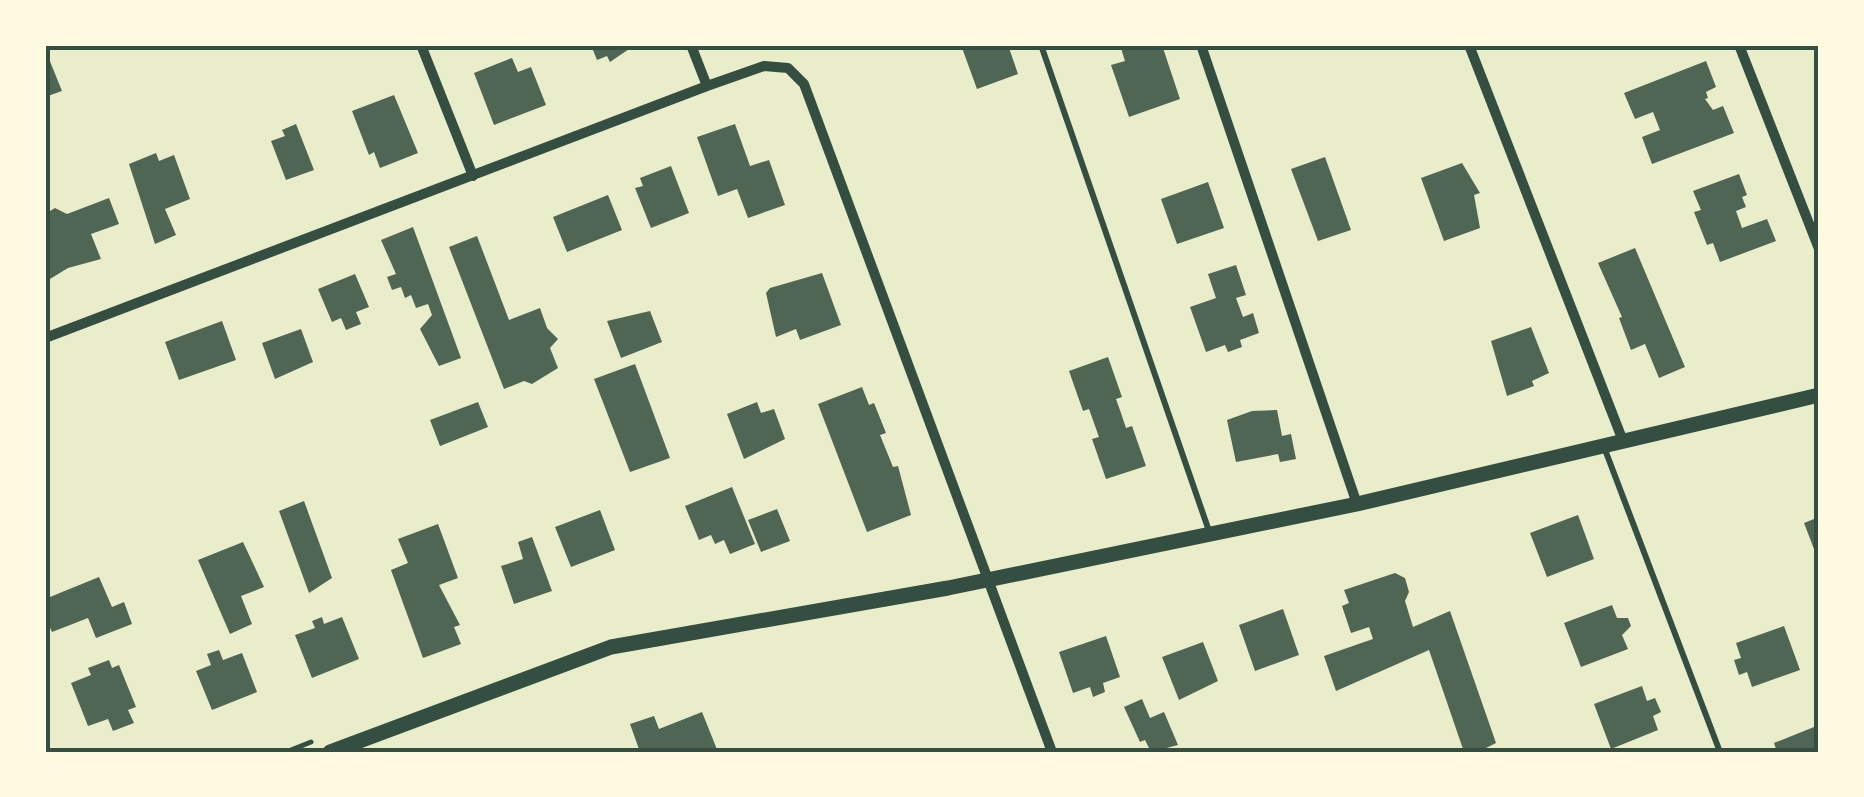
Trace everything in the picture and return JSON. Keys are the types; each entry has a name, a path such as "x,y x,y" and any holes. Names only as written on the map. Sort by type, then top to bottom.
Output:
{"street":[{"path":"421,45 473,176"},
{"path":"691,45 707,86"},
{"path":"1202,45 1357,504"},
{"path":"1469,45 1623,441"},
{"path":"1740,45 1819,249"},
{"path":"45,338 707,86 764,66 780,65 797,74 804,84 1052,752"},
{"path":"330,752 611,647 988,579 1357,504 1819,395"}],"lane":[{"path":"1040,45 1210,531"},
{"path":"1604,446 1720,752"}],"building":[{"path":"591,45 635,45 610,62 607,56 597,60"},
{"path":"961,45 1008,45 1018,74 977,89"},
{"path":"1120,45 1162,45 1180,99 1129,117 1111,65 1125,61"},
{"path":"45,49 62,91 45,97"},
{"path":"512,58 518,72 531,67 546,105 494,125 474,73"},
{"path":"1706,61 1716,87 1706,92 1705,99 1713,110 1723,106 1734,133 1652,164 1642,137 1660,130 1653,112 1635,119 1624,93"},
{"path":"394,95 418,153 380,168 374,152 369,155 352,111"},
{"path":"296,124 314,170 286,180 271,141 285,136 282,130"},
{"path":"735,124 750,166 769,160 785,205 748,218 737,189 718,196 697,137"},
{"path":"156,153 159,161 174,155 190,199 165,209 176,235 155,244 129,164"},
{"path":"1325,157 1351,230 1318,241 1291,169"},
{"path":"1462,163 1480,193 1474,195 1480,228 1444,241 1421,178"},
{"path":"671,166 689,213 651,228 635,188 643,186 640,178"},
{"path":"1739,174 1747,195 1742,197 1746,207 1736,211 1742,228 1767,219 1776,241 1720,262 1713,243 1707,245 1694,212 1701,210 1693,191"},
{"path":"1208,182 1224,228 1177,244 1161,199"},
{"path":"608,195 622,230 567,252 553,217"},
{"path":"109,198 119,224 91,234 101,259 68,268 50,279 45,267 45,214 55,208 67,214"},
{"path":"413,227 461,358 439,366 420,329 432,315 428,304 416,308 411,295 405,298 401,287 392,290 387,277 396,274 381,240"},
{"path":"477,236 509,320 540,308 547,328 558,339 550,348 558,368 532,384 524,381 504,389 449,247"},
{"path":"1635,248 1685,367 1659,378 1645,344 1631,350 1619,318 1622,317 1598,263"},
{"path":"1236,265 1246,295 1236,298 1243,317 1253,313 1259,333 1240,340 1242,347 1228,352 1225,345 1206,352 1190,307 1216,298 1208,274"},
{"path":"822,273 841,325 800,340 796,329 776,337 766,293 770,288"},
{"path":"355,274 369,307 356,312 361,324 346,330 341,318 332,322 318,289"},
{"path":"650,311 662,342 621,358 607,321"},
{"path":"222,321 236,360 179,380 165,342"},
{"path":"1531,327 1549,373 1532,381 1534,386 1507,396 1491,341"},
{"path":"301,329 313,362 275,379 262,343"},
{"path":"1108,357 1122,397 1116,399 1126,428 1132,426 1146,466 1106,479 1092,439 1099,437 1089,409 1083,411 1069,371"},
{"path":"635,364 670,458 630,472 594,379"},
{"path":"862,387 869,405 874,403 886,433 880,435 893,467 898,466 911,515 867,532 818,404"},
{"path":"478,402 488,427 440,446 430,420"},
{"path":"757,402 761,413 774,409 785,439 744,459 727,414"},
{"path":"1277,410 1282,436 1291,434 1296,459 1280,462 1278,454 1236,462 1227,420 1252,411"},
{"path":"732,487 755,544 730,554 724,540 715,544 711,535 699,540 685,506"},
{"path":"304,501 332,578 309,593 279,511"},
{"path":"777,509 790,541 761,552 748,520"},
{"path":"600,510 615,550 571,567 555,527"},
{"path":"1578,515 1594,559 1547,577 1530,533"},
{"path":"1819,517 1819,562 1804,523"},
{"path":"438,524 458,578 439,585 460,625 454,627 461,644 423,658 391,570 408,563 398,539"},
{"path":"532,537 552,591 514,604 501,566 523,559 518,542"},
{"path":"243,542 264,587 241,596 252,624 230,634 198,560"},
{"path":"1395,573 1405,578 1409,592 1405,601 1413,627 1450,611 1496,743 1478,752 1464,752 1429,650 1336,691 1324,656 1373,639 1369,627 1351,633 1342,606 1349,603 1344,590"},
{"path":"99,577 112,607 124,602 132,624 96,638 88,618 52,632 45,616 45,599"},
{"path":"1612,605 1617,618 1628,618 1631,626 1622,635 1628,649 1581,667 1564,623"},
{"path":"1283,609 1299,655 1255,671 1239,625"},
{"path":"322,617 324,624 342,617 359,659 312,678 295,635 315,628 312,621"},
{"path":"1784,626 1800,670 1752,687 1747,672 1739,675 1734,660 1741,658 1736,643"},
{"path":"1106,636 1120,677 1103,683 1105,692 1093,697 1090,687 1073,693 1059,652"},
{"path":"1203,642 1218,681 1179,700 1162,657"},
{"path":"219,650 223,660 242,653 257,692 212,710 196,671 211,665 207,654"},
{"path":"109,660 112,668 119,665 136,707 128,710 134,723 113,731 108,719 88,726 71,683 91,675 88,668"},
{"path":"1642,686 1647,701 1655,698 1661,712 1653,716 1658,730 1611,749 1594,704"},
{"path":"1142,699 1150,718 1164,712 1178,745 1151,752 1145,740 1140,742 1124,707"},
{"path":"702,712 718,752 640,752 630,724 654,716 659,729"},
{"path":"1819,725 1819,752 1777,752 1774,743"}]}
